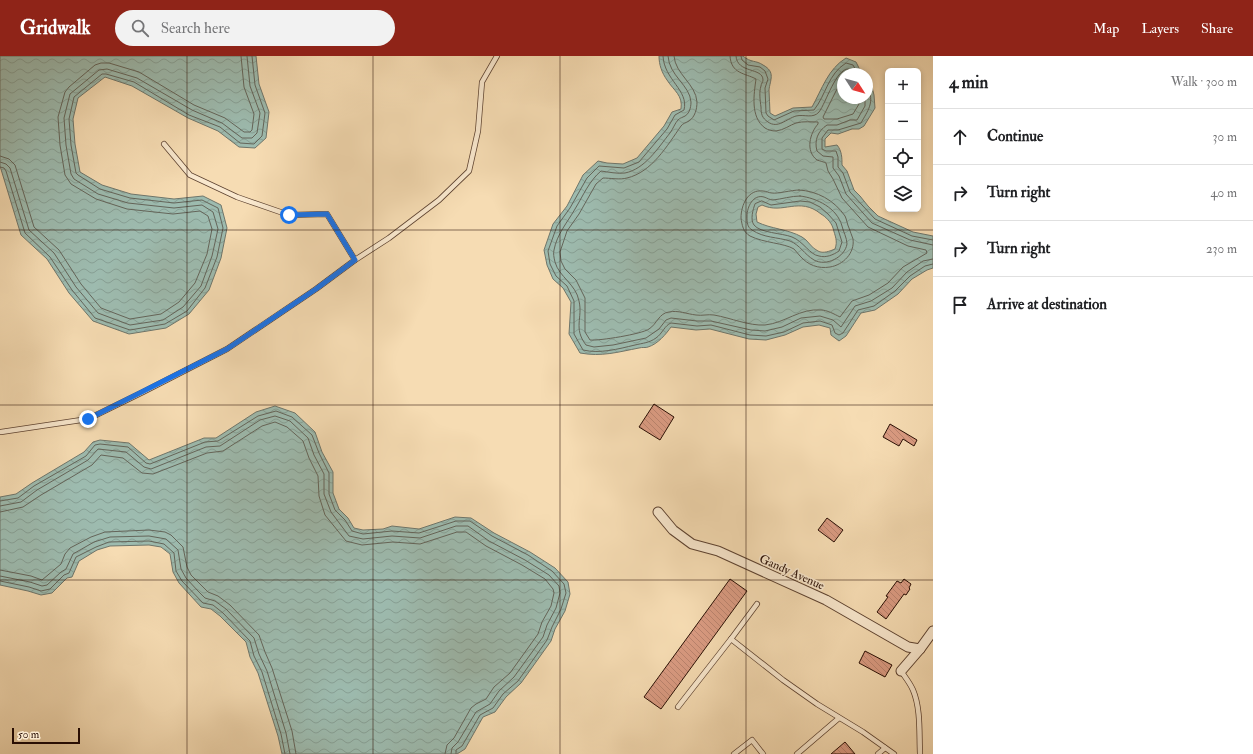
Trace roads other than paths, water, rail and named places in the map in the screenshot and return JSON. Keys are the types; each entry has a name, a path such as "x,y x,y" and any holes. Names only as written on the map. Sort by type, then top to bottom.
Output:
{"street":[{"name":"Gandy Avenue","path":"658,512 673,530 692,544 718,551 826,600 908,647 920,649"},
{"path":"900,671 920,649 933,631"}],"lane":[{"path":"1,432 88,419 227,349 389,238 439,200 469,171 478,131 482,82 497,56"},
{"path":"164,144 190,175 238,197 289,215 327,214 355,260"},
{"path":"678,708 757,604"},
{"path":"731,639 783,680 817,704 863,732 894,754"},
{"path":"900,671 912,688 915,698 919,716 920,754"},
{"path":"797,754 839,718"},
{"path":"734,754 752,740 763,754"},
{"path":"878,754 885,748"}],"water":[{"path":"0,56 256,56 259,84 269,112 266,138 255,148 239,147 218,131 188,118 132,86 105,77 78,98 73,119 75,144 80,172 102,185 131,194 174,199 203,196 221,205 227,228 221,258 209,290 189,314 166,328 129,334 93,321 69,293 47,259 21,235 0,166"},
{"path":"659,56 743,56 749,60 760,63 770,70 771,73 769,90 770,113 775,116 793,108 812,107 834,68 846,58 856,62 859,68 837,68 837,104 873,104 873,91 875,108 864,126 859,129 852,129 838,134 831,133 825,139 825,147 837,145 839,147 842,157 842,165 847,171 854,190 878,216 913,232 933,236 933,268 912,279 898,294 875,310 861,313 846,336 839,341 831,335 830,328 819,325 803,327 785,335 766,340 749,339 710,329 696,330 671,327 664,336 652,346 603,354 580,353 569,334 571,302 563,288 553,279 547,265 544,250 553,224 567,206 583,175 598,161 623,164 637,158 664,126 672,112 681,109 681,100 664,75 660,66","holes":["762,205 770,208 805,206 813,209 825,217 833,228 836,238 835,249 820,252 797,234 757,222 756,214 758,207"]},
{"path":"275,406 295,413 315,432 322,452 333,472 333,493 339,509 348,518 354,528 363,530 383,529 392,526 419,529 455,517 471,518 555,568 568,582 570,594 565,611 555,629 551,641 521,683 506,697 495,712 483,717 465,749 457,754 282,754 278,736 258,673 250,657 246,642 211,609 201,607 179,583 173,572 170,554 161,547 149,545 110,546 97,550 79,561 72,577 67,578 52,593 41,595 0,585 0,497 16,494 84,452 93,442 100,440 129,443 149,460 204,438 216,438 256,412"}]}
